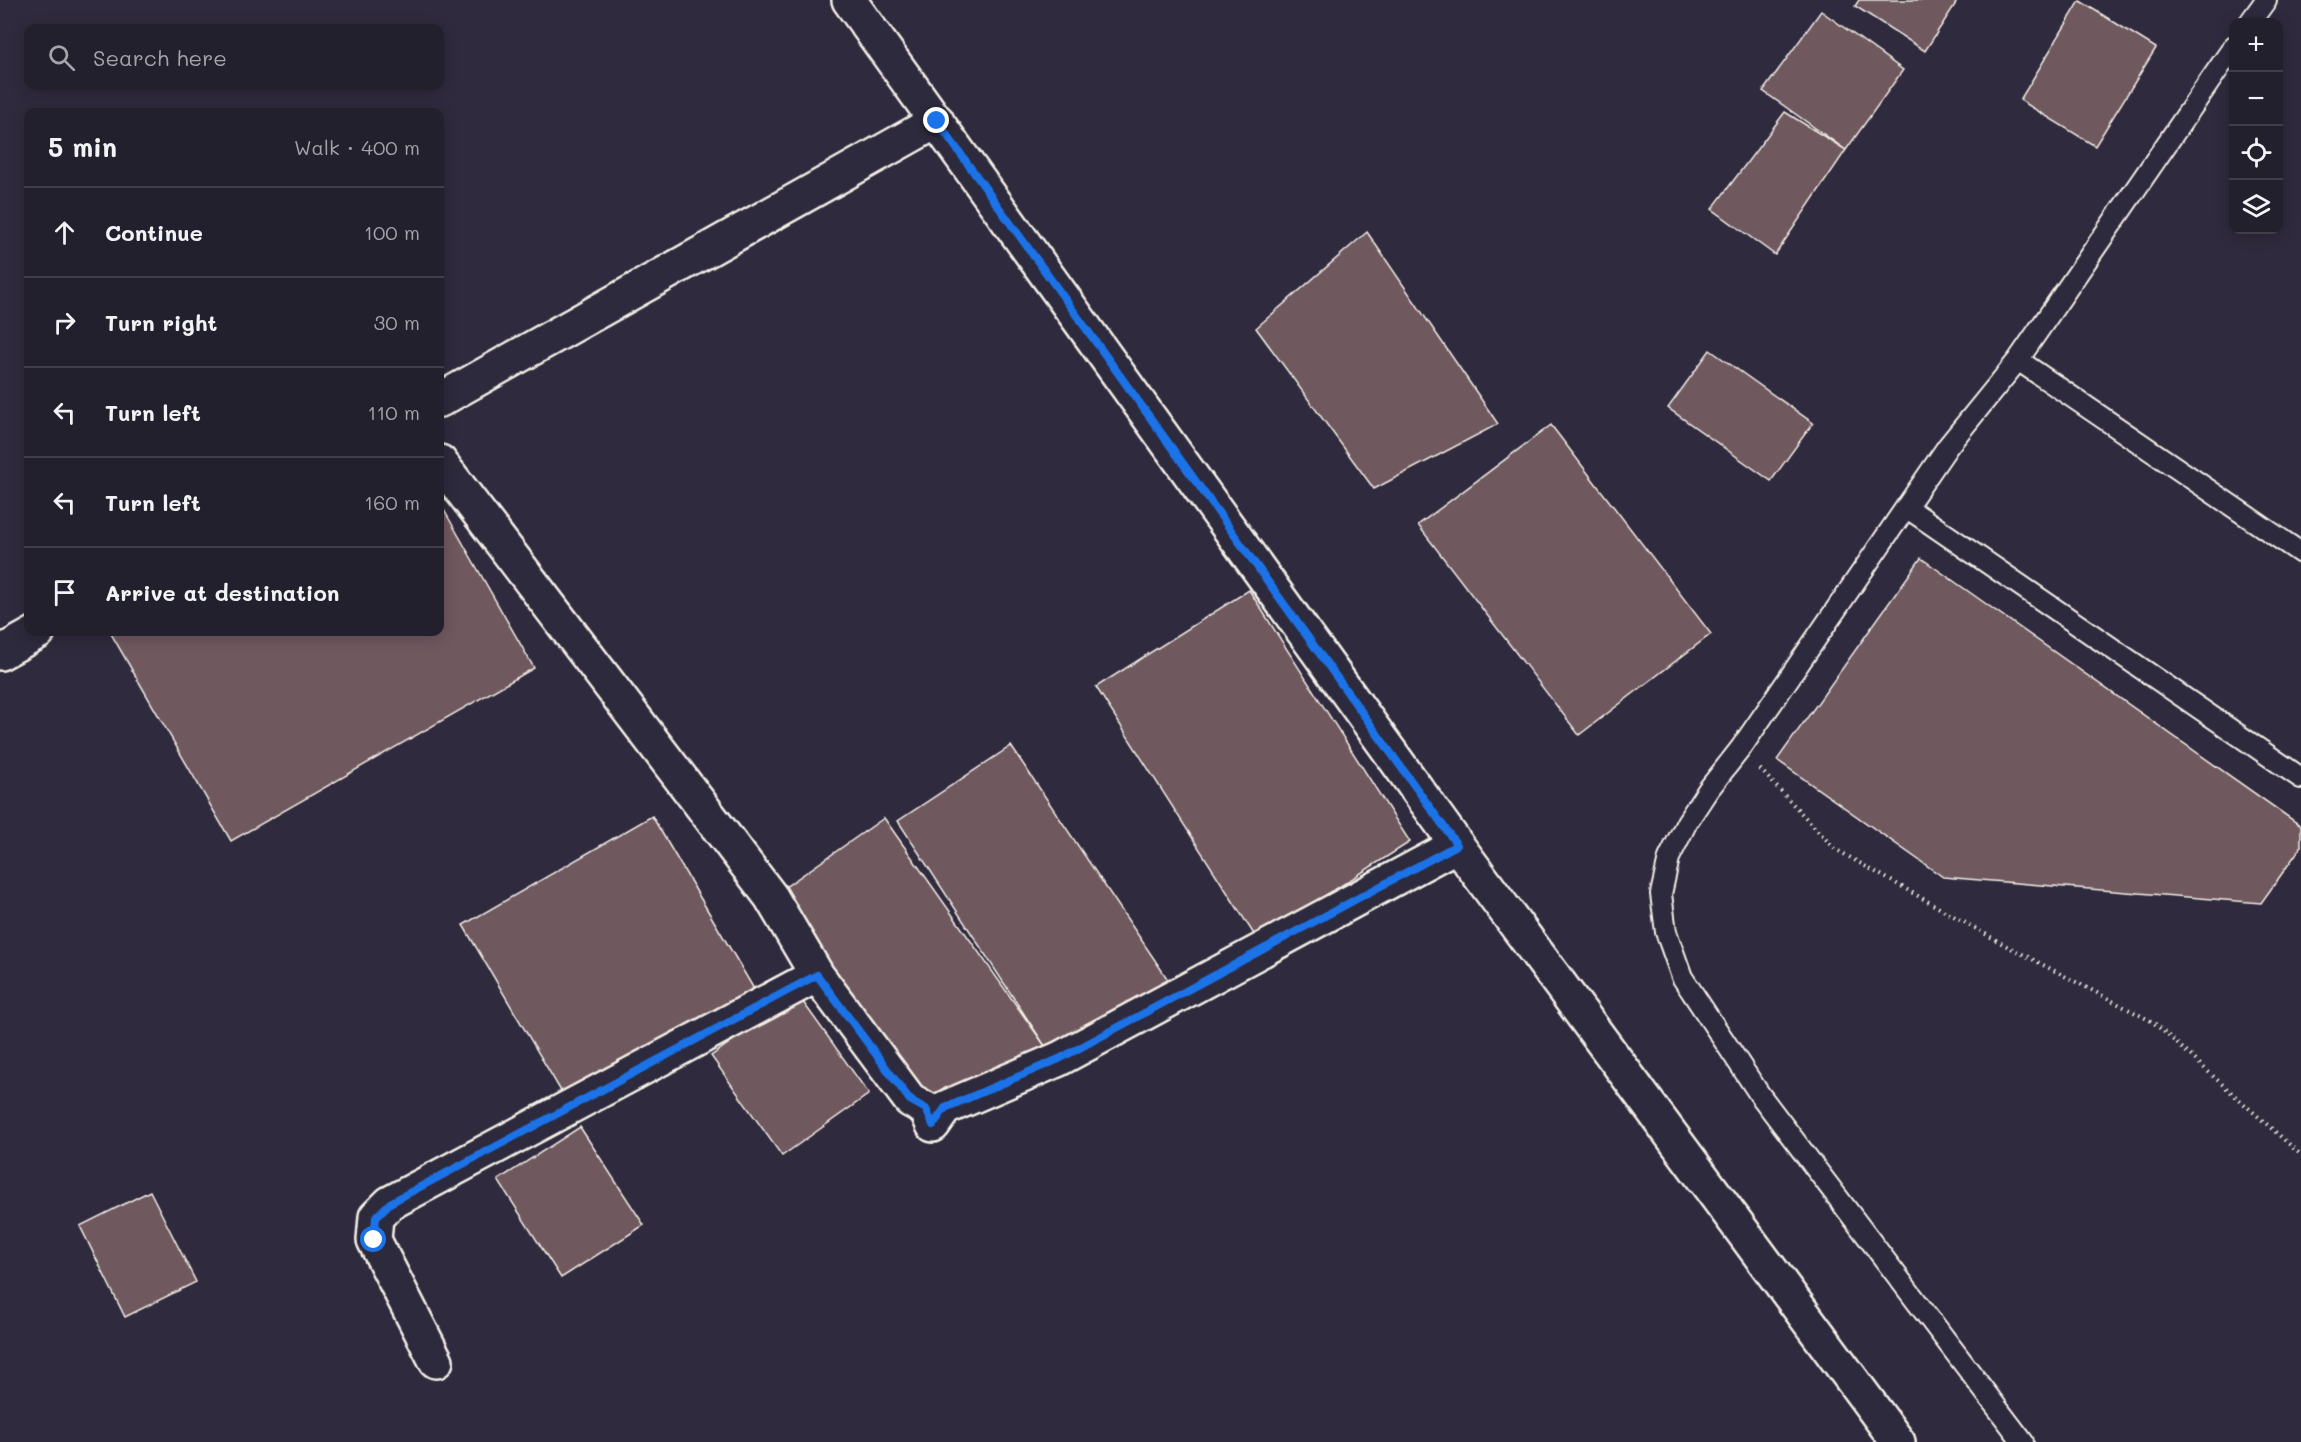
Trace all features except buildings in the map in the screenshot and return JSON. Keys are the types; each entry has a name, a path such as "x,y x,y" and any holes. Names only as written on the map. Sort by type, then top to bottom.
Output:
{"street":[{"path":"849,0 1457,845 1898,1442"},
{"path":"444,398 937,121"},
{"path":"444,467 771,897 817,975 910,1100 926,1109 933,1125 945,1108 1059,1059 1457,845"},
{"path":"0,653 31,636"},
{"path":"436,1361 374,1240 376,1217 380,1211 390,1203 817,975"}],"lane":[{"path":"2253,18 2266,0"},
{"path":"2023,1442 1760,1095 1682,977 1666,932 1661,894 1669,858 1687,822 1708,790 1741,748 1948,446 2018,360 2229,53"},
{"path":"2018,360 2301,553"},
{"path":"1906,507 2301,778"}],"path":[{"path":"1741,748 1834,849 2003,944 2153,1022 2301,1155"}],"route":[{"path":"374,1240 376,1217 390,1203 817,975 910,1100 926,1109 933,1125 945,1108 1059,1059 1457,845 937,121"}]}
